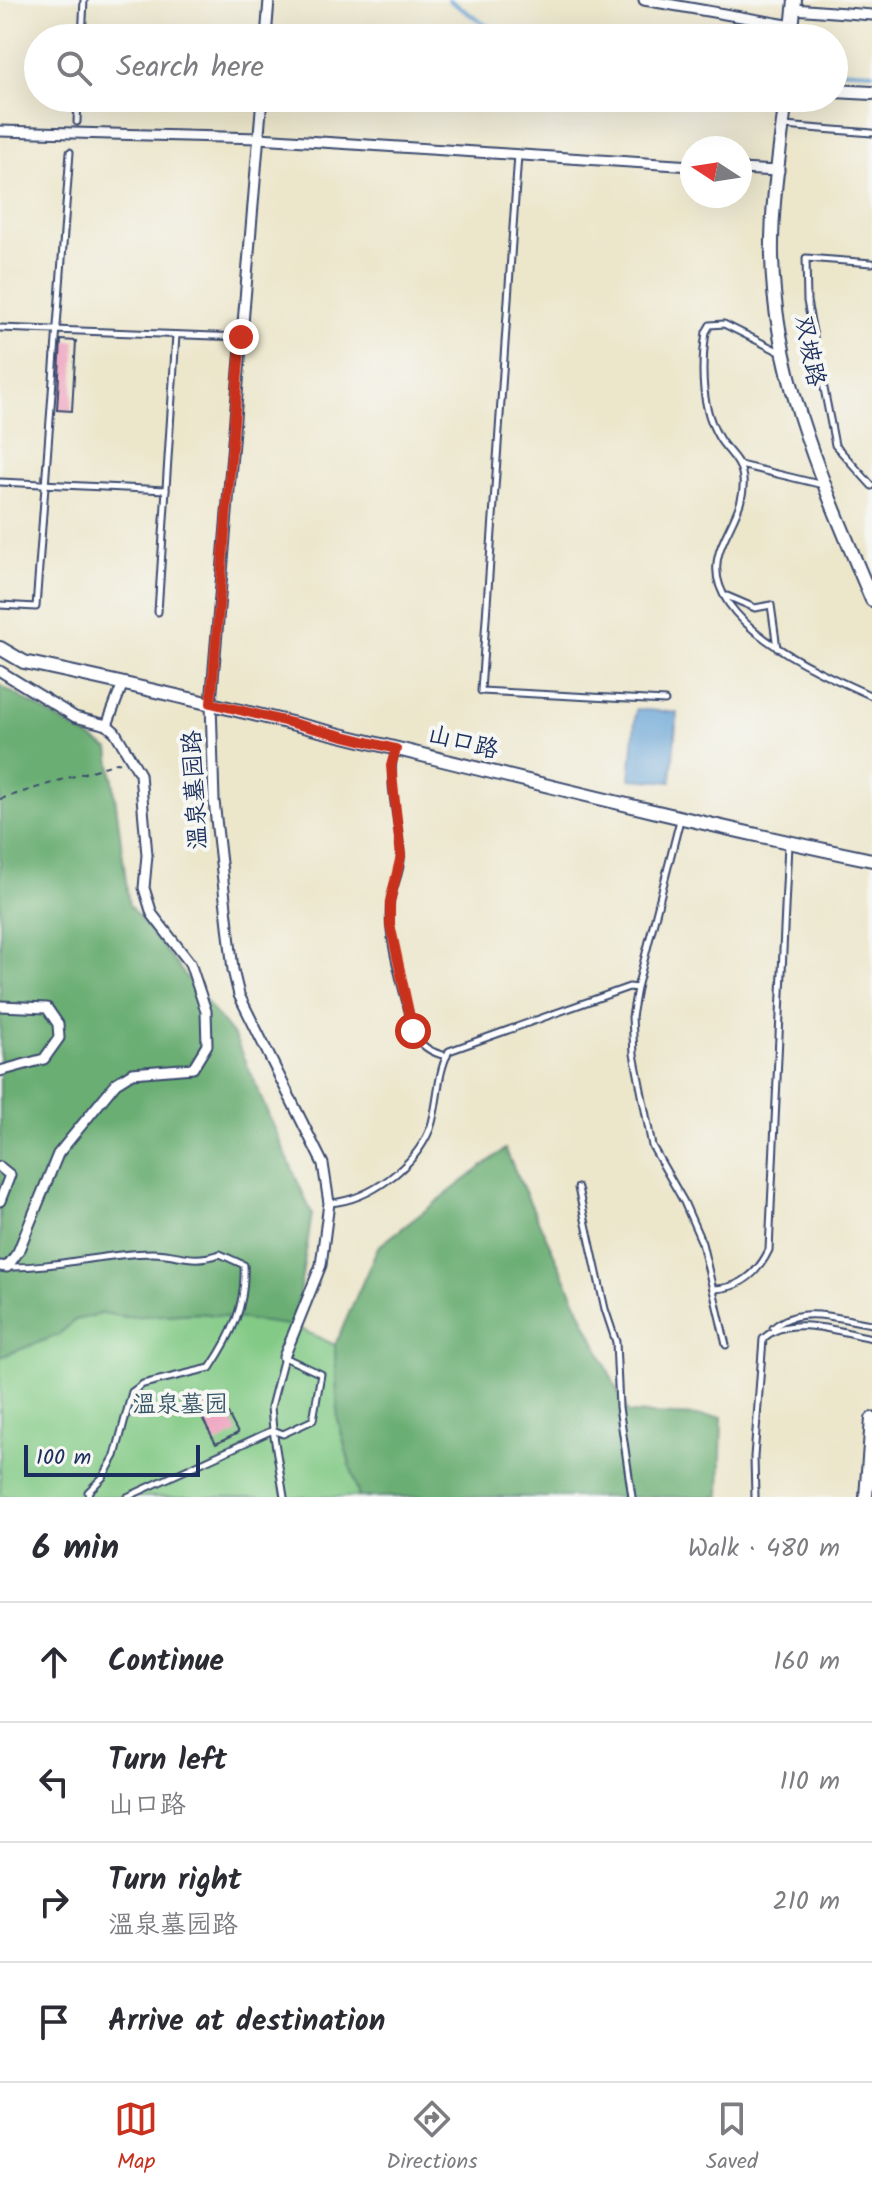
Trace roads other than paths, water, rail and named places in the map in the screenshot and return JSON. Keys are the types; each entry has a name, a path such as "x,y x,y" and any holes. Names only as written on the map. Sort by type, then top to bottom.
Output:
{"street":[{"path":"267,24 269,0"},
{"path":"644,0 755,24"},
{"path":"793,24 795,4 872,15"},
{"path":"848,92 872,93"},
{"name":"温泉墓园路","path":"261,112 211,703 214,801 233,970 239,995 323,1164 329,1203 321,1265 284,1357"},
{"name":"双坡路","path":"784,112 772,256 783,354 813,460 872,600"},
{"path":"0,131 259,138 680,165"},
{"path":"752,170 779,171"},
{"name":"山口路","path":"0,648 24,662 211,703 680,820 872,860"},
{"path":"0,671 75,717 107,725 132,758 140,774 147,855 144,888 152,914 190,963 206,1011 207,1045 193,1068 132,1073 98,1103 58,1154 18,1252 4,1267"},
{"path":"107,725 123,683"},
{"path":"0,1006 47,1008 58,1024 59,1038 44,1059 0,1071"},
{"path":"0,1167 10,1175 0,1201"},
{"path":"866,1497 872,1419"}],"lane":[{"path":"83,24 84,0"},
{"path":"77,112 77,122"},
{"path":"783,125 872,133"},
{"path":"0,605 36,607 70,152"},
{"path":"518,155 481,691 665,701"},
{"path":"872,263 806,258 807,301 835,445 872,486"},
{"path":"783,354 724,324 710,325 706,332 705,403 718,437 740,465 744,477 737,514 718,556 717,571 726,595 759,637 872,696"},
{"path":"0,328 241,337"},
{"path":"158,612 176,335"},
{"path":"740,465 824,485"},
{"path":"0,482 166,490"},
{"path":"726,595 747,601 755,608 771,605 777,649"},
{"path":"396,749 391,766 401,856 390,902 390,924 413,1031 418,1042 436,1054 447,1056"},
{"path":"680,820 637,988 632,1017 634,1054 652,1146 684,1202 702,1243 726,1345"},
{"path":"715,1289 731,1287 743,1281 762,1264 769,1250 788,843"},
{"path":"329,1203 345,1202 379,1188 399,1170 429,1130 449,1051 629,987 637,988"},
{"path":"578,1188 605,1309 616,1342 619,1407 632,1497"},
{"path":"4,1267 36,1268 154,1253 200,1261 220,1254 244,1265 240,1314 210,1368 143,1384 132,1392 115,1456 103,1477 88,1492 89,1497"},
{"path":"755,1497 759,1357 763,1339 784,1318 797,1314 872,1324"},
{"path":"772,1329 804,1327 872,1338"},
{"path":"127,1497 273,1430 283,1434 313,1420 321,1374 284,1357 271,1407 273,1430 284,1497"}],"water":[{"path":"636,709 677,713 671,782 630,779"}],"waterway":[{"path":"449,0 484,24"},
{"path":"848,71 872,72"}],"park label":[{"name":"温泉墓园","path":"180,1405"}]}
